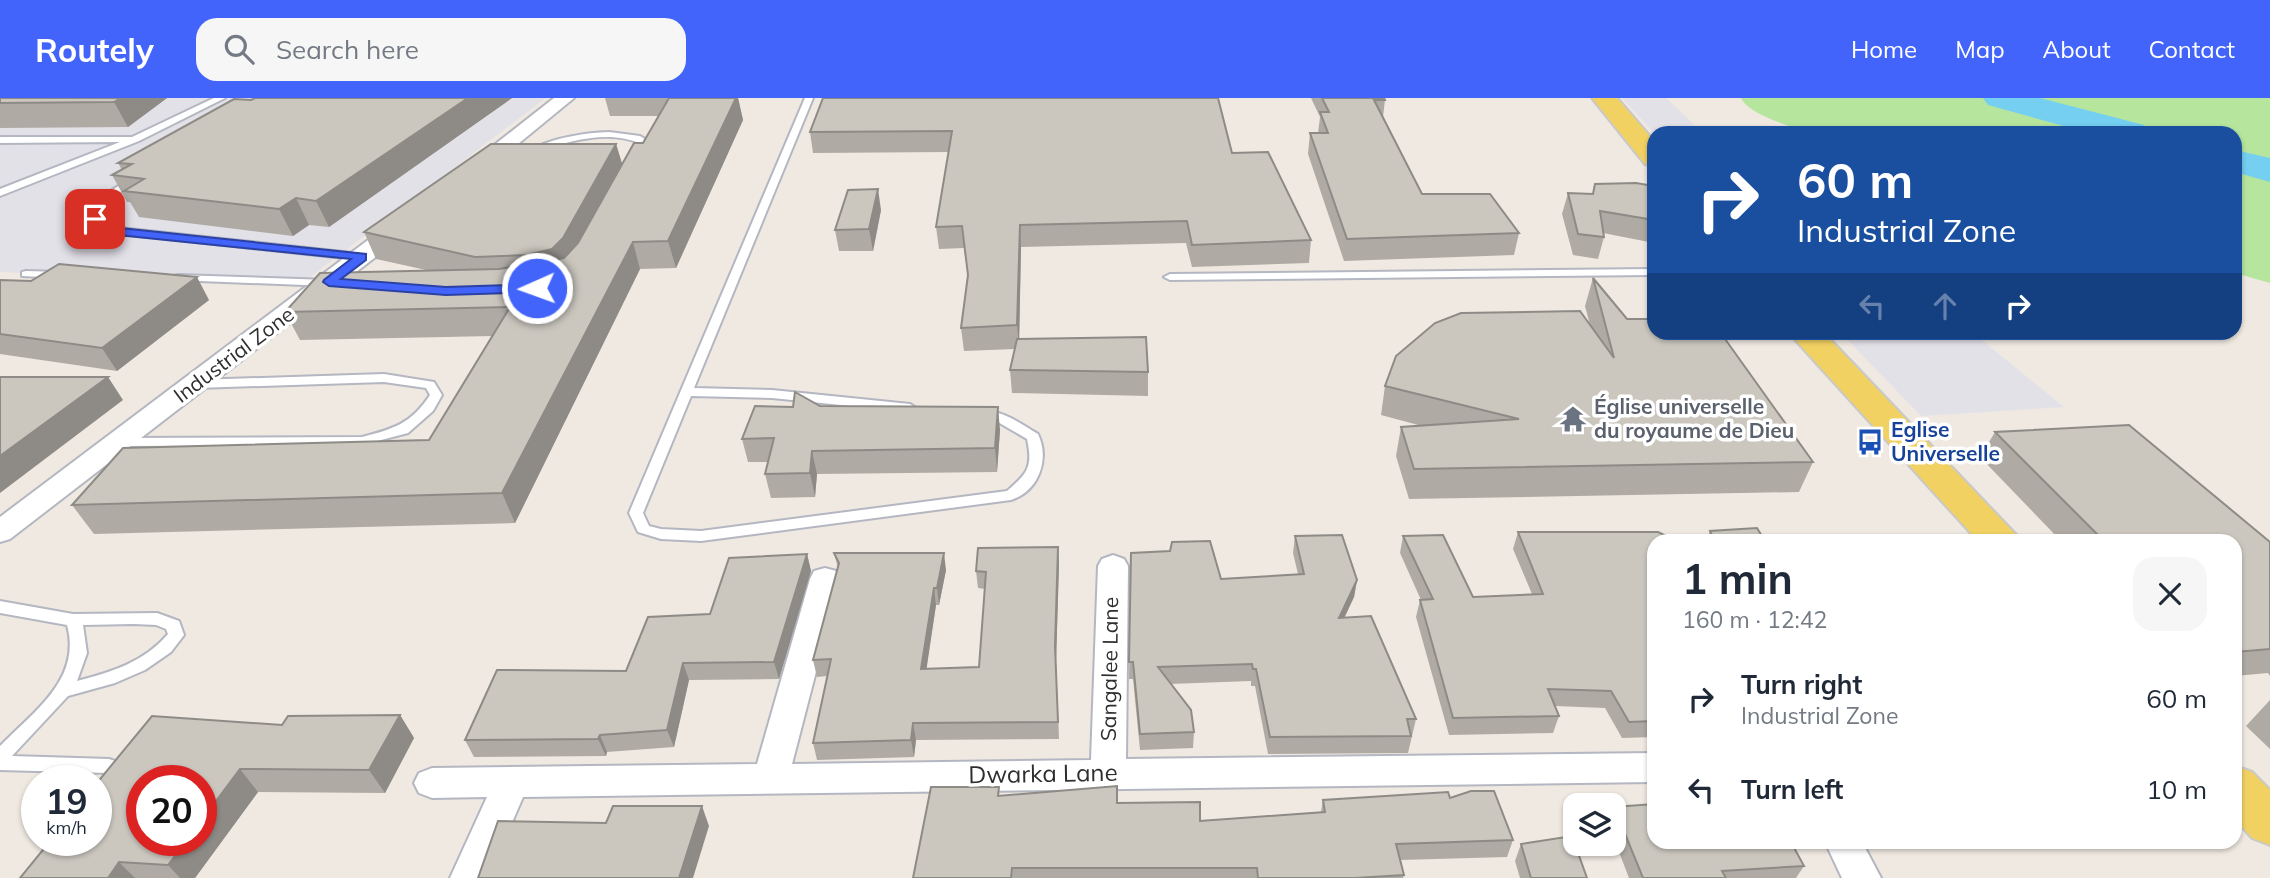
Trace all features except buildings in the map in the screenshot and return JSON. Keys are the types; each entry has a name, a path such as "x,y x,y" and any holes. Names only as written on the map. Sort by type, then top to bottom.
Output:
{"main road":[{"path":"1604,98 1647,150"},
{"path":"1812,340 1995,534"},
{"path":"2242,793 2270,823"}],"street":[{"path":"453,186 565,98"},
{"name":"Industrial Zone","path":"0,532 335,283 362,257 423,209"},
{"name":"Sangalee Lane","path":"1108,773 1113,566"},
{"path":"771,778 825,579"},
{"name":"Dwarka Lane","path":"432,783 1647,767"},
{"path":"469,878 512,782"},
{"path":"1847,849 1862,878"}],"lane":[{"path":"809,98 636,513 643,529 661,534 701,536 1011,495 1031,477 1039,460 1033,437 999,417 972,414"},
{"path":"0,193 136,139 207,105 221,102"},
{"path":"544,165 535,161 539,149 551,142 624,135 639,138 646,143 635,164"},
{"path":"0,140 136,139"},
{"path":"148,171 100,201 95,219 108,230 362,257"},
{"path":"1170,278 1647,272"},
{"path":"26,274 68,275"},
{"path":"164,278 335,283"},
{"path":"120,442 362,441 403,430 428,408 436,395 430,385 384,378 196,384"},
{"path":"685,392 772,394 919,409"},
{"path":"0,607 73,621 157,620 173,625 176,635 165,651 148,662 119,675 62,691"},
{"path":"0,757 62,691 78,660 79,640 73,621"},
{"path":"0,763 109,765"}],"shaded area":[{"path":"0,98 546,98 300,285 0,272"},
{"path":"1622,98 1666,98 1696,126 1648,126"},
{"path":"1848,340 1982,340 2064,407 1921,416"}],"green space":[{"path":"1741,98 2270,98 2270,283 2242,275 2242,126 1789,126 1762,115"}],"waterway":[{"path":"2000,98 2105,126"},
{"path":"2242,163 2270,170"}],"place":[{"name":"Église universelle du royaume de Dieu","path":"1573,419"},
{"name":"Eglise Universelle","path":"1870,442"}],"route":[{"path":"95,219 108,230 362,257 329,282 446,291 537,288"}]}
